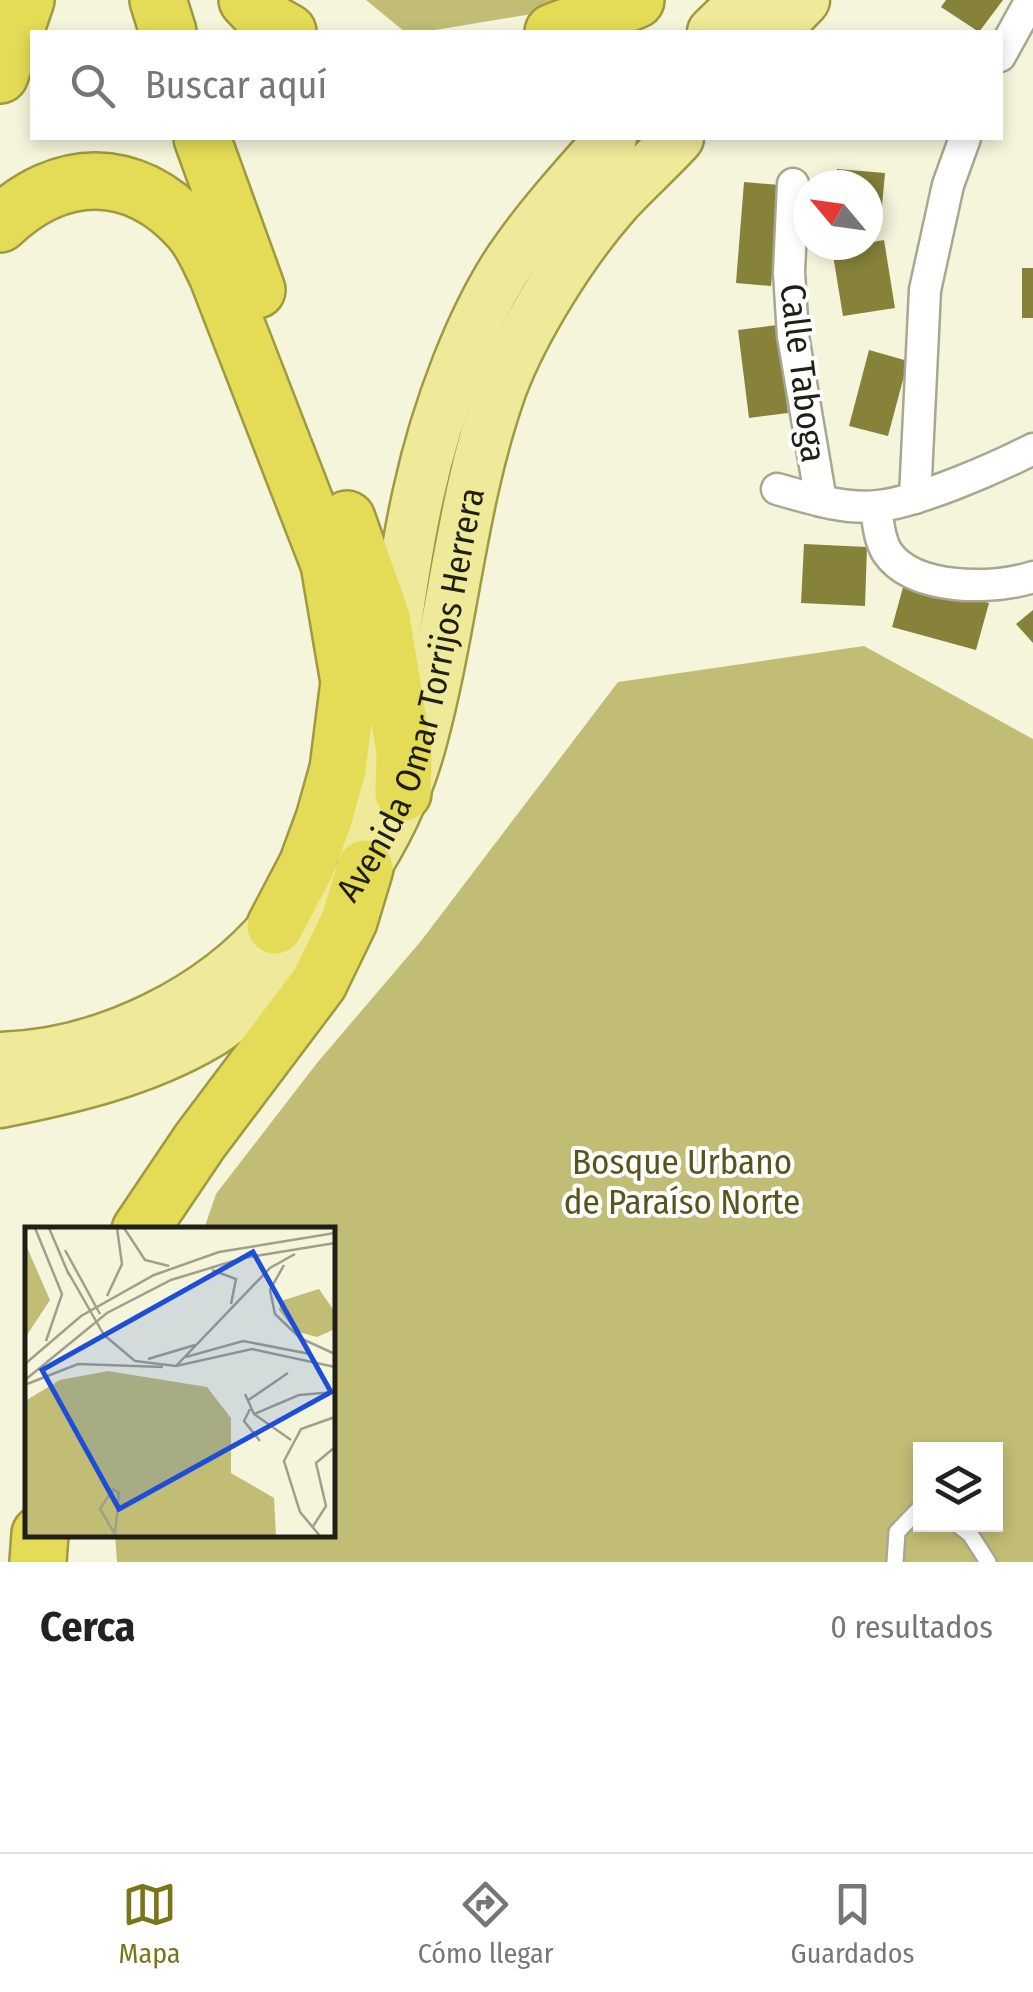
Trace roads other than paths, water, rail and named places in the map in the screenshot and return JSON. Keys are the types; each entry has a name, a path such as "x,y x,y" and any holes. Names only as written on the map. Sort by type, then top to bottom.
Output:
{"highway":[{"path":"0,75 26,0"},
{"path":"158,0 167,30"},
{"path":"248,0 264,18 285,30"},
{"path":"557,30 636,0"},
{"path":"203,140 274,339 382,618 404,752 403,793"},
{"path":"0,224 22,202 54,186 95,180 138,190 170,209 193,231 218,274 329,564 348,682 338,769 324,819 307,865 275,926"},
{"path":"142,1227 200,1141 319,983 349,921 364,868"},
{"path":"38,1562 40,1537"}],"main road":[{"path":"716,30 746,0"},
{"path":"776,30 804,0"},
{"name":"Avenida Omar Torrijos Herrera","path":"0,1058 27,1058 124,1032 167,1013 208,988 247,956 310,882 347,816 379,727 419,491 441,413 469,337 516,251 610,140"},
{"name":"Avenida Omar Torrijos Herrera","path":"0,1102 82,1086 208,1033 288,965 319,932 364,868 403,793 421,742 482,448 503,384 542,306 572,258 614,203 676,140"}],"street":[{"path":"1003,51 1031,0"},
{"path":"915,498 925,290 948,185 964,140"},
{"name":"Calle Taboga","path":"793,184 789,272 793,336 820,501"},
{"path":"778,489 820,501 876,507 915,498 1033,449"},
{"path":"876,507 887,551 908,571 924,578 979,586 1033,577"}],"lane":[{"path":"895,1562 897,1532 913,1515"},
{"path":"967,1532 988,1562"}],"park label":[{"name":"Bosque Urbano de Paraíso Norte","path":"682,1182"}]}
